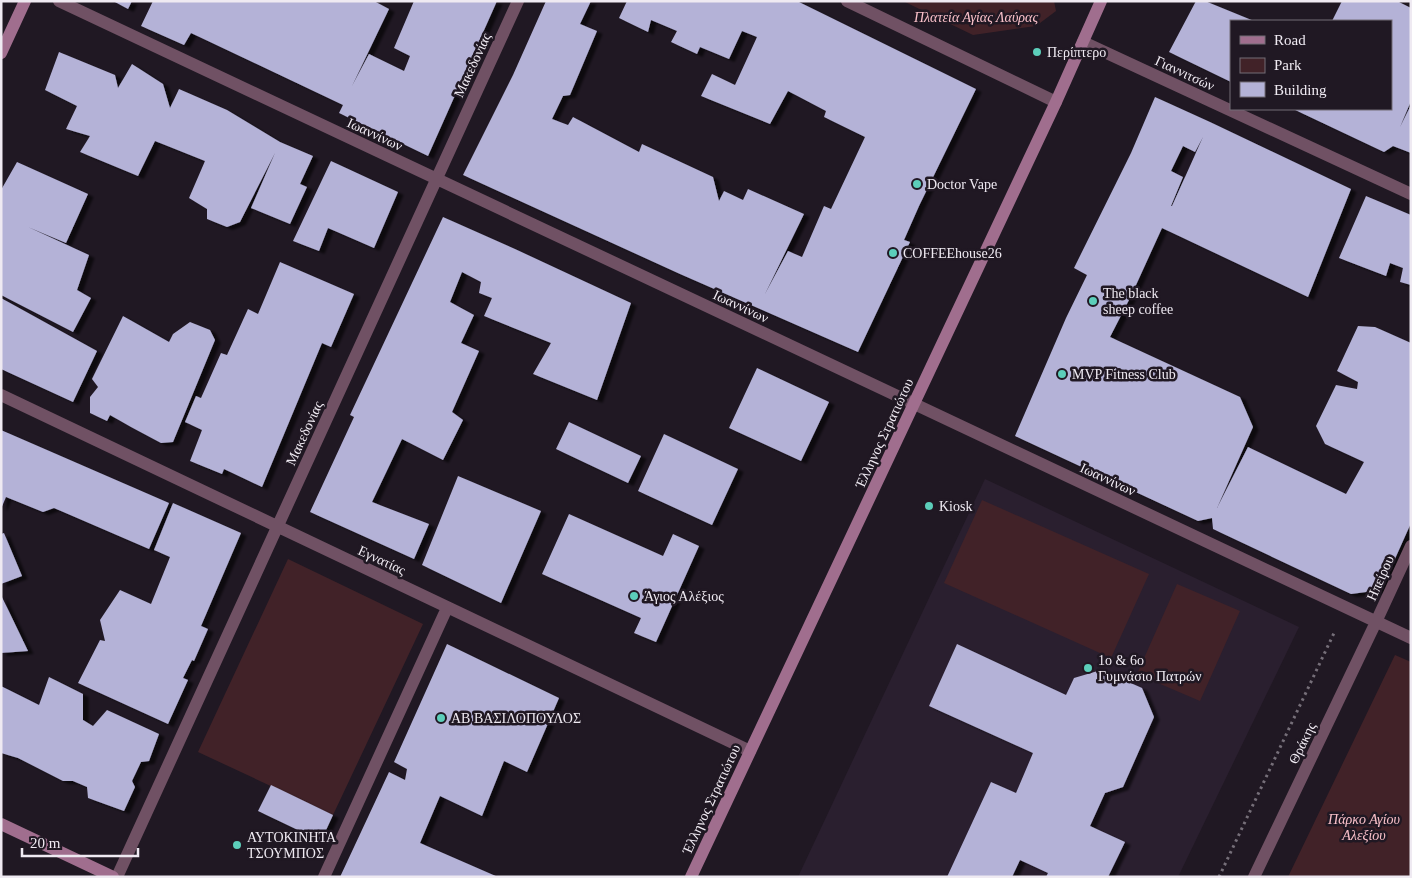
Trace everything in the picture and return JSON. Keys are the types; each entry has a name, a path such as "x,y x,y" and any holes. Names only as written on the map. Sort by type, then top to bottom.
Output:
{"main road":[{"path":"1,53 25,1"},
{"name":"Έλληνος Στρατιώτου","path":"691,877 1056,102 1101,1"},
{"path":"1,824 115,877"}],"street":[{"name":"Ιωαννίνων","path":"59,1 1411,638"},
{"name":"Μακεδονίας","path":"115,877 518,1"},
{"path":"846,1 1056,102"},
{"name":"Γιαννιτσών","path":"1083,42 1411,194"},
{"name":"Εγνατίας","path":"1,396 750,751"},
{"name":"Ηπείρου","path":"1376,622 1411,546"},
{"path":"324,877 447,608"},
{"name":"Θράκης","path":"1254,877 1376,622"}],"path":[{"path":"1219,877 1346,608"}],"shaded area":[{"name":"1ο & 6ο Γυμνάσιο Πατρών","path":"985,479 1299,627 1178,877 798,877"}],"green space":[{"name":"Πλατεία Αγίας Λαύρας","path":"903,1 1054,1 1056,11 1036,26 973,35"},
{"path":"982,500 1149,574 1111,658 944,583"},
{"path":"288,559 423,624 333,815 198,752"},
{"path":"1177,584 1240,611 1200,701 1137,674"},
{"name":"Πάρκο Αγίου Αλεξίου","path":"1395,655 1411,662 1411,877 1288,877"}],"building":[{"path":"113,1 132,1 128,9"},
{"path":"153,1 374,1 389,9 352,86 369,54 404,71 410,56 394,48 414,1 497,1 428,156 339,113 343,105 191,33 184,45 141,26"},
{"path":"546,1 591,1 580,24 597,31 570,95 563,96 552,119 568,125 573,117 639,152 642,144 713,177 719,201 724,191 743,200 748,189 804,214 765,294 788,251 802,257 824,206 831,209 865,137 824,117 826,111 788,91 770,124 701,96 712,74 735,85 757,37 742,31 729,59 700,47 697,54 671,42 677,31 651,20 648,32 619,18 627,1 797,1 976,89 919,206 904,240 910,242 858,352 680,274 463,175 513,75"},
{"path":"1196,1 1205,1 1252,20 1230,20 1230,82 1169,52"},
{"path":"1342,1 1397,1 1411,8 1411,101 1400,127 1411,105 1411,153 1393,146 1384,152 1295,110 1392,110 1392,20 1332,20"},
{"path":"59,52 115,75 118,88 132,64 163,84 170,108 179,89 227,110 280,142 313,156 300,184 307,187 290,224 251,208 275,153 240,222 227,227 207,219 207,209 189,198 205,161 155,141 138,176 80,152 90,136 66,129 77,106 45,90"},
{"path":"1155,97 1351,189 1308,297 1162,228 1110,337 1240,397 1253,427 1217,508 1248,447 1346,494 1364,462 1325,444 1316,426 1336,385 1357,389 1358,382 1337,371 1358,326 1375,327 1411,343 1411,523 1381,590 1351,594 1213,529 1212,518 1198,521 1015,436 1066,318 1087,275 1074,268 1131,153","holes":["1203,137 1172,206 1183,177 1171,171 1183,146 1195,152"]},
{"path":"331,161 398,192 374,248 328,228 319,251 293,241"},
{"path":"17,162 88,194 66,243 28,227 89,255 77,290 91,298 73,332 1,295 1,190"},
{"path":"1366,196 1411,215 1411,285 1400,282 1403,268 1390,263 1386,276 1339,258"},
{"path":"443,217 631,303 597,400 533,374 551,343 484,316 492,298 479,293 481,282 462,272 450,302 474,315 461,343 479,351 452,412 463,420 443,460 402,439 372,502 429,524 414,559 310,512 354,417 350,415"},
{"path":"280,262 354,294 331,347 322,343 262,487 224,469 222,474 190,461 202,430 185,422 196,396 201,398 221,353 227,355 248,309 258,314"},
{"path":"1,298 97,351 73,402 1,369"},
{"path":"123,316 169,342 173,334 190,322 210,330 215,340 173,442 161,443 110,415 107,421 90,413 90,397 98,387 92,379"},
{"path":"757,368 829,402 801,461 729,428"},
{"path":"569,422 641,456 628,483 556,449"},
{"path":"1,430 169,503 149,549 54,508 43,512 6,497 1,509"},
{"path":"664,434 738,469 712,525 638,491"},
{"path":"458,476 541,511 501,603 422,565"},
{"path":"173,503 241,533 201,626 208,629 194,661 192,660 183,678 188,680 168,724 78,683 100,640 105,641 100,620 120,590 151,604 170,557 154,550"},
{"name":"Άγιος Αλέξιος","path":"569,514 663,556 673,534 699,546 656,642 634,633 641,618 542,574"},
{"path":"4,533 22,576 1,584 1,534"},
{"path":"1,595 28,651 1,653"},
{"path":"447,644 559,698 527,772 504,761 482,816 440,796 420,843 498,877 340,877 389,772 405,780 407,769 394,762"},
{"path":"957,644 1066,695 1074,678 1101,670 1142,688 1154,717 1123,787 1105,793 1090,826 1125,842 1108,877 1046,877 1048,873 1020,860 1012,877 947,877 991,782 1016,793 1033,753 929,706"},
{"path":"49,677 83,694 83,720 93,726 107,710 159,734 149,761 141,762 132,781 135,787 124,811 88,798 87,787 73,781 63,781 18,758 1,753 1,686 39,705"},
{"path":"271,785 333,815 321,841 258,811"}],"place":[{"name":"Περίπτερο","path":"1037,52"},
{"name":"Doctor Vape","path":"917,184"},
{"name":"COFFEEhouse26","path":"893,253"},
{"name":"The black sheep coffee","path":"1093,301"},
{"name":"MVP Fitness Club","path":"1062,374"},
{"name":"Kiosk","path":"929,506"},
{"name":"Άγιος Αλέξιος","path":"634,596"},
{"name":"1ο & 6ο Γυμνάσιο Πατρών","path":"1088,668"},
{"name":"ΑΒ ΒΑΣΙΛΟΠΟΥΛΟΣ","path":"441,718"},
{"name":"ΑΥΤΟΚΙΝΗΤΑ ΤΣΟΥΜΠΟΣ","path":"237,845"}]}
